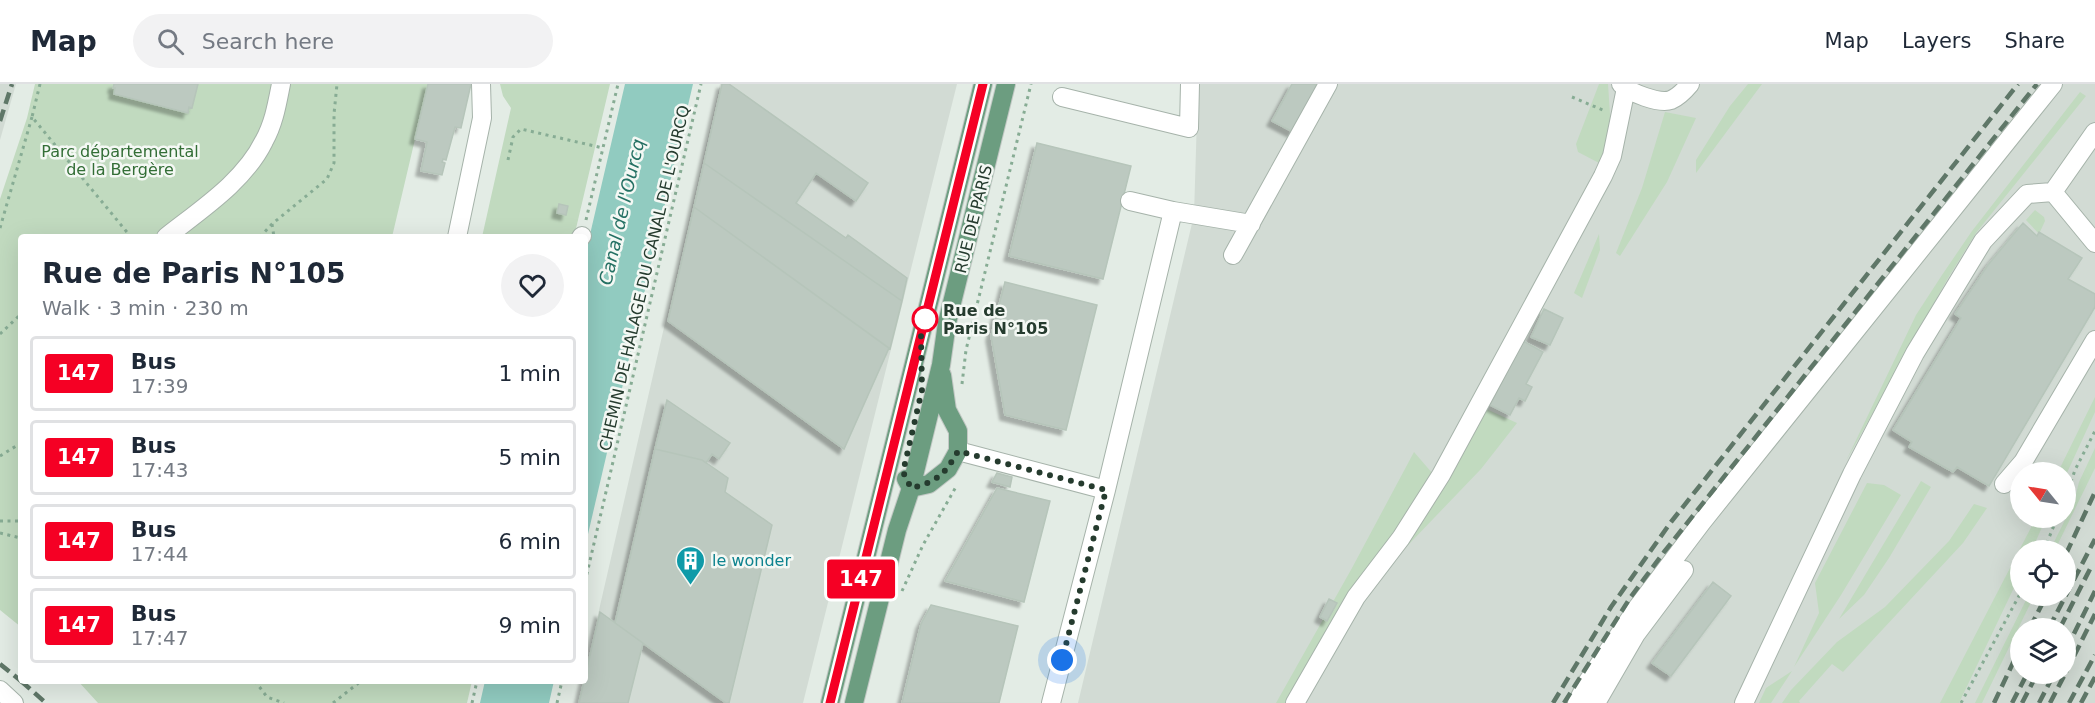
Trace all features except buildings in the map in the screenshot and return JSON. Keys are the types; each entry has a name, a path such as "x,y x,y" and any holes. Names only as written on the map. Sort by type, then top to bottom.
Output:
{"main road":[{"name":"RUE DE PARIS","path":"830,703 983,84"},
{"name":"RUE DE PARIS","path":"854,703 897,530 911,488 941,365 947,324 1006,84"},
{"path":"921,335 922,390 903,472 911,488 929,484 948,469 958,451 958,432 947,411 941,365"}],"street":[{"path":"170,234 242,173 264,142 276,114 281,84"},
{"path":"458,234 482,118 481,84"},
{"path":"1062,97 1189,128 1190,84"},
{"path":"1233,255 1328,84"},
{"path":"1295,703 1356,597 1401,538 1441,475 1603,176 1612,156 1623,86 1638,94 1668,100 1677,96 1690,84"},
{"path":"1577,703 1588,681 1637,608 1702,522 2053,84"},
{"path":"2053,192 2095,132"},
{"path":"2053,192 2095,243"},
{"path":"1744,703 1857,465 1932,323 1983,242 2027,194 2053,192"},
{"path":"1130,201 1251,224"},
{"path":"1051,703 1106,490 1173,211"},
{"path":"2004,484 2023,462 2093,347"},
{"path":"958,451 1106,490"},
{"path":"1596,703 1636,634 1684,570"},
{"path":"0,690 14,703"}],"path":[{"path":"0,228 40,84"},
{"path":"263,234 327,179 334,163 334,114 337,84"},
{"path":"582,234 618,84"},
{"name":"CHEMIN DE HALAGE DU CANAL DE L'OURCQ","path":"588,569 701,84"},
{"path":"1572,97 1597,108"},
{"path":"32,117 129,234"},
{"path":"508,160 513,137 521,129 603,148"},
{"path":"272,224 274,234"},
{"path":"0,334 18,317"},
{"path":"2076,468 2095,431"},
{"path":"0,456 18,445"},
{"path":"0,521 18,521"},
{"path":"0,533 18,537"},
{"path":"1961,703 2014,606"},
{"path":"257,684 267,697 284,703"},
{"path":"333,703 357,684"},
{"path":"471,703 476,684"},
{"path":"557,703 561,684"}],"shaded area":[{"path":"0,84 16,84 0,140"},
{"path":"720,84 957,84 803,703 578,703 582,684 588,684 588,658"},
{"path":"1198,84 2095,84 2095,703 1078,703 1194,215"}],"green space":[{"name":"Parc départemental de la Bergère","path":"35,84 428,84 393,234 18,234 18,625 0,610 0,199 27,118"},
{"path":"500,84 610,84 575,234 483,234 511,108 503,96"},
{"path":"1599,84 1608,84 1611,129 1601,164 1578,152 1576,144"},
{"path":"1748,84 1762,84 1696,173 1696,160 1730,106"},
{"path":"2080,92 2086,96 1976,233 1948,278 1846,461 1916,315 1972,231"},
{"path":"1665,112 1696,118 1667,182 1620,256 1616,253 1642,188"},
{"path":"2035,210 2044,217 2045,221 2039,234 2026,220"},
{"path":"1599,234 1600,250 1582,298 1574,293"},
{"path":"2095,397 2095,412 2072,462 2063,462"},
{"path":"1482,407 1517,423 1481,469 1365,590"},
{"path":"2095,448 2095,468 2076,507 2079,482"},
{"path":"1414,452 1433,474 1289,703 1276,703 1352,568"},
{"path":"1921,481 1931,487 1889,558 1864,595 1839,619"},
{"path":"1867,483 1884,485 1901,495 1841,595 1794,667 1819,613 1815,583"},
{"path":"1974,504 1987,508 1963,543 1843,672 1832,664 1799,701 1800,703 1782,703 1791,690 1837,642 1885,607 1949,541"},
{"path":"2031,528 2042,528 2036,540 2025,540"},
{"path":"2061,528 2066,528 2060,540 2055,540"},
{"path":"2010,568 2010,596 1959,703 1940,703"},
{"path":"2023,606 2029,606 2023,618 2017,618"},
{"path":"2010,632 2010,645 1982,703 1975,703"},
{"path":"1792,671 1771,703 1759,703 1766,688"},
{"path":"81,684 471,684 467,703 98,703"}],"water":[{"name":"Canal de l'Ourcq","path":"625,84 693,84 588,534 588,243"},
{"path":"484,684 553,684 549,703 480,703"}],"railway":[{"path":"0,121 12,84"},
{"path":"1553,703 1611,607 1671,522 2018,84"},
{"path":"1564,703 1630,598 1664,552 2037,84"},
{"path":"2073,540 2095,492"},
{"path":"2054,618 2095,539"},
{"path":"2065,618 2091,567"},
{"path":"2076,630 2095,591"},
{"path":"2035,618 2041,606"},
{"path":"2076,652 2095,614"},
{"path":"2069,703 2095,655"},
{"path":"0,664 18,679"},
{"path":"1994,703 2010,669"},
{"path":"2081,703 2095,677"},
{"path":"24,684 46,703"},
{"path":"2012,703 2022,684"},
{"path":"2022,703 2032,684"},
{"path":"2039,703 2049,684"},
{"path":"2050,703 2060,684"}],"bus line":[{"name":"147","path":"830,703 983,84"}],"place":[{"name":"Rue de Paris N°105","path":"925,319"},
{"name":"le wonder","path":"691,586"}],"route":[{"path":"925,319 927,312 921,335 922,390 903,472 911,488 929,484 948,469 958,451 1106,490 1062,660"}]}
